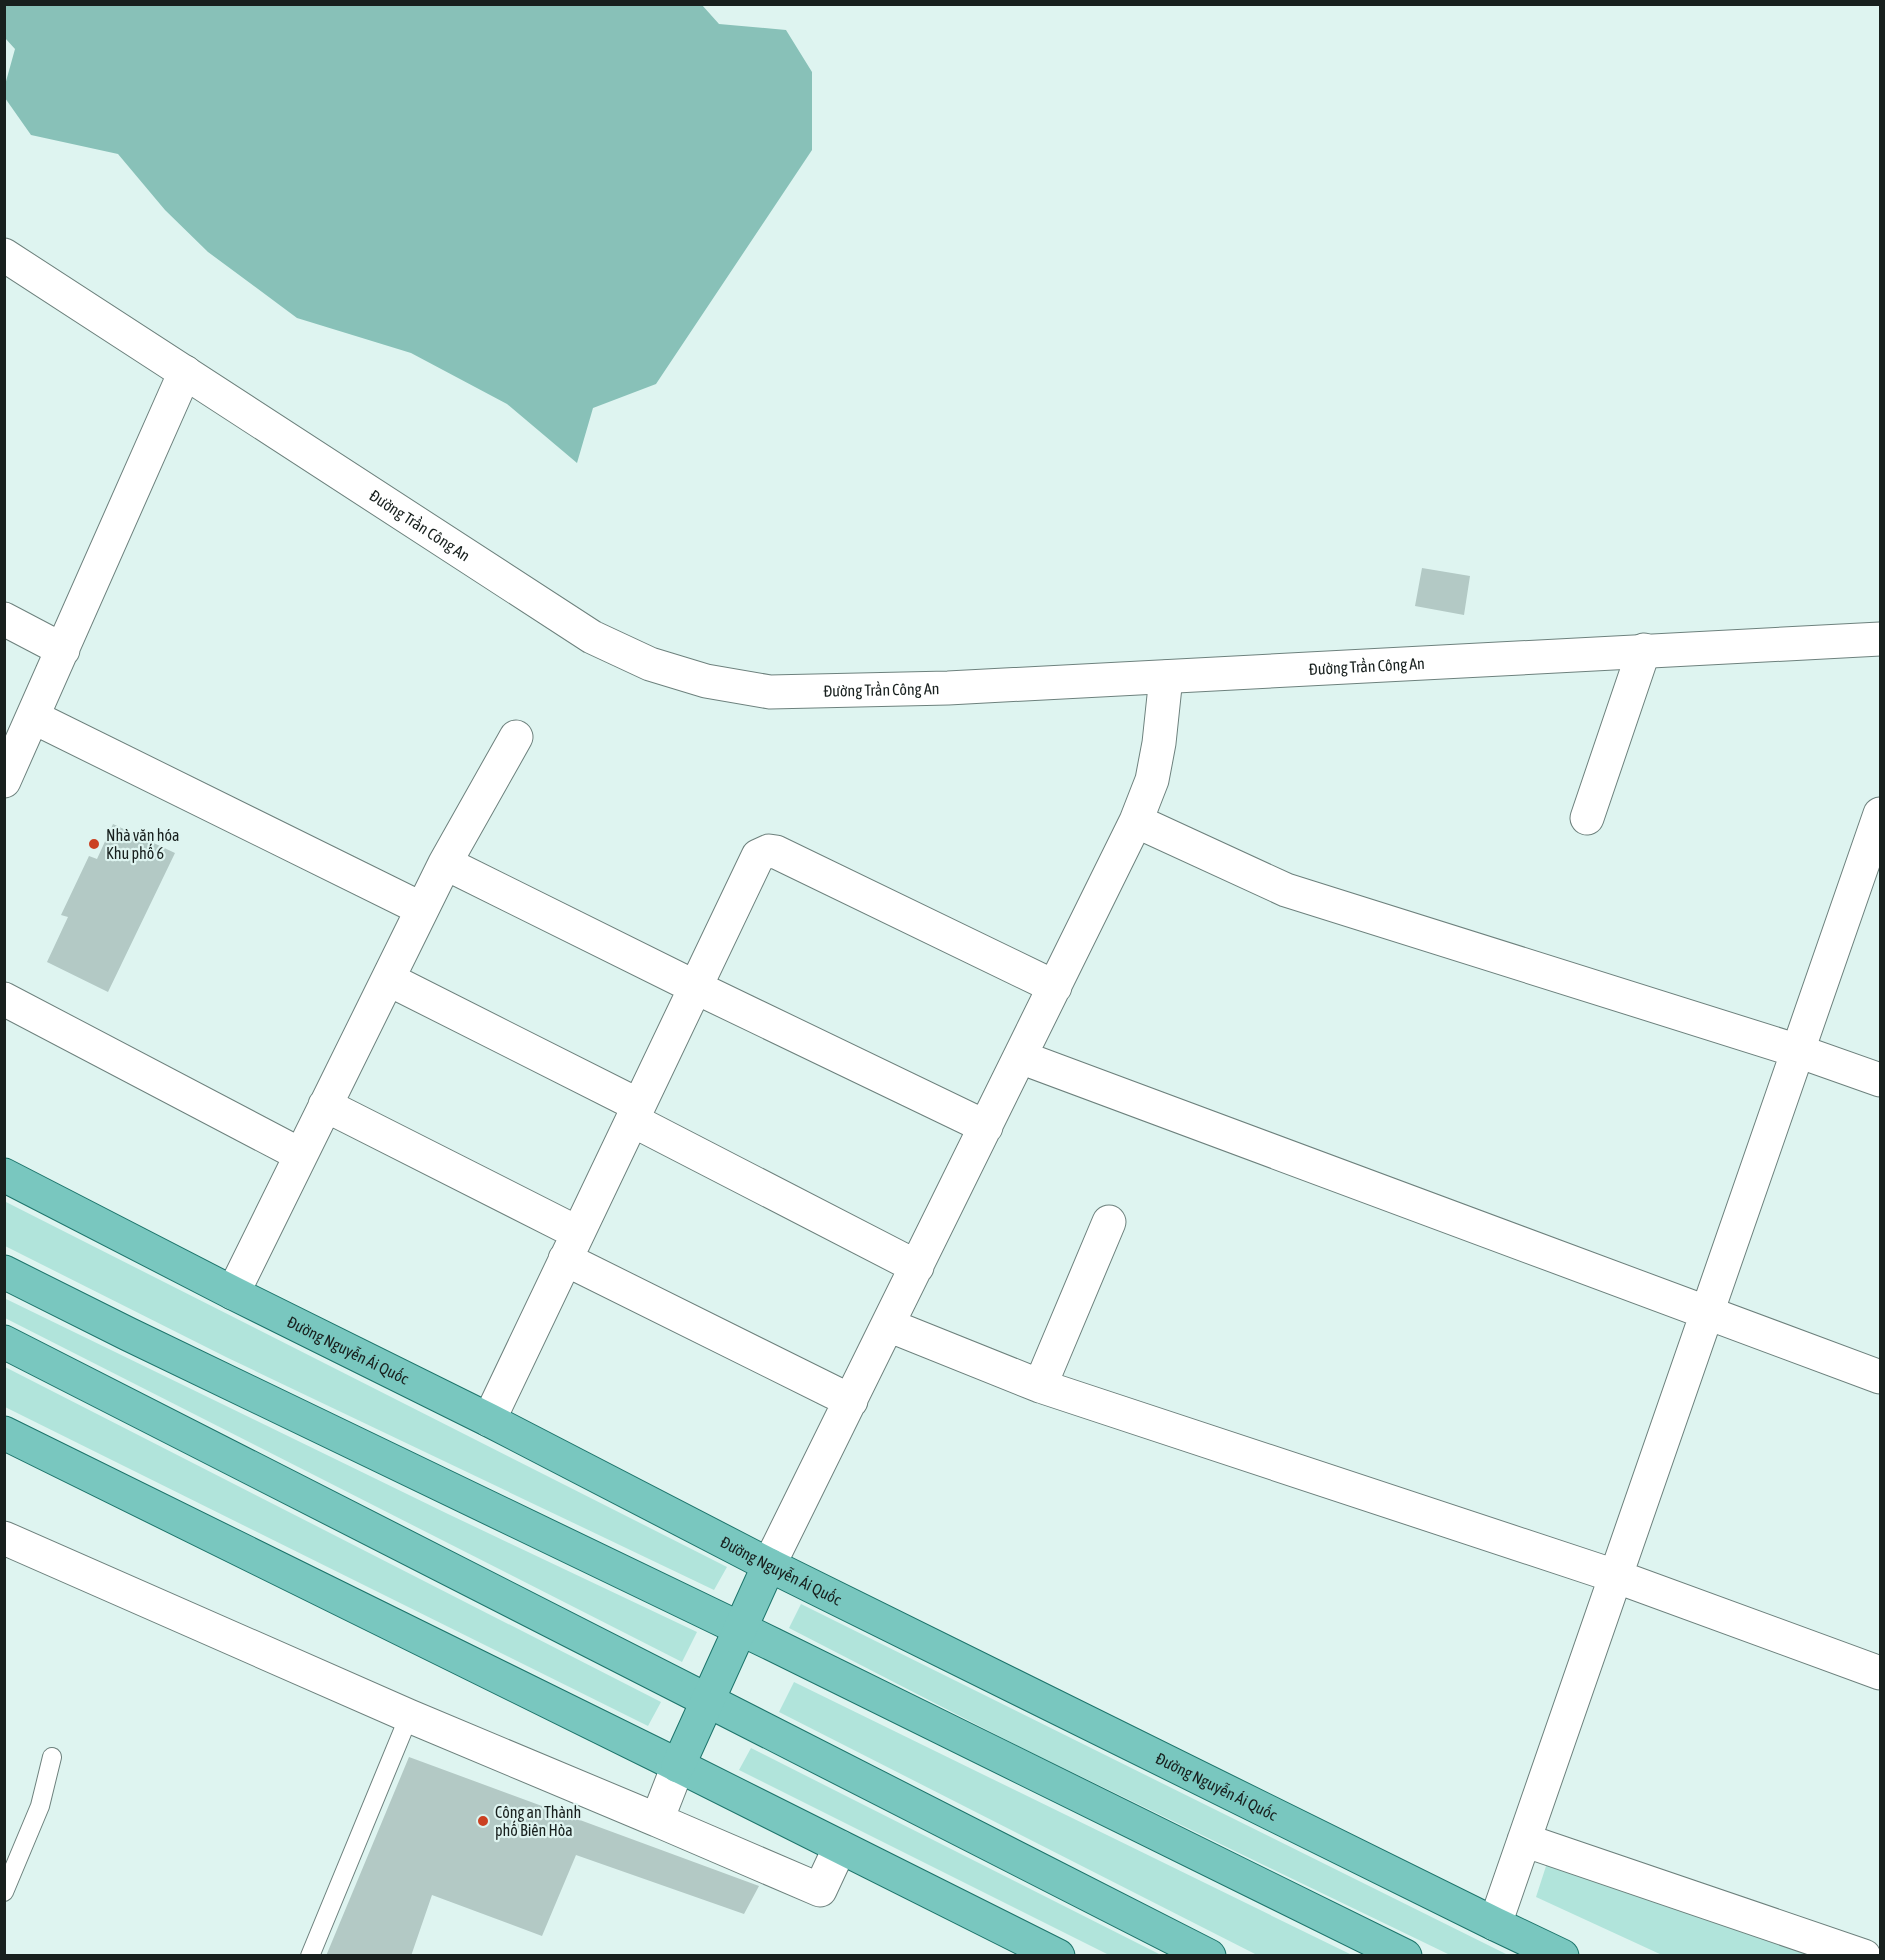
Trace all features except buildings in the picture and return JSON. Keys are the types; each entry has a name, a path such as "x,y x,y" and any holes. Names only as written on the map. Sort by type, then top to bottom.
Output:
{"main road":[{"name":"Đường Nguyễn Ái Quốc","path":"4,1175 769,1564 1562,1956"},
{"path":"4,1272 741,1629 1405,1956"},
{"path":"4,1342 1209,1956"},
{"path":"4,1433 1058,1956"},
{"path":"678,1766 769,1564"}],"street":[{"name":"Đường Trần Công An","path":"4,255 592,637 650,664 706,681 770,692 948,688 1881,639"},
{"path":"4,781 185,372"},
{"path":"4,619 63,650"},
{"path":"1587,818 1644,650"},
{"path":"769,1564 1136,821 1152,780 1156,761 1166,677"},
{"path":"33,717 422,909"},
{"path":"234,1293 445,863 516,737"},
{"path":"1495,1924 1881,814"},
{"path":"1136,821 1286,890 1798,1051 1881,1080"},
{"path":"489,1420 758,856 769,851 776,852 1055,987"},
{"path":"445,863 695,987 986,1127"},
{"path":"388,979 916,1267"},
{"path":"4,999 301,1155"},
{"path":"1020,1057 1881,1377"},
{"path":"326,1106 571,1246 850,1401"},
{"path":"1040,1386 1109,1222"},
{"path":"888,1325 1040,1386 1615,1576 1881,1673"},
{"path":"4,1538 409,1716 820,1890 840,1846"},
{"path":"657,1820 678,1766"},
{"path":"1524,1840 1864,1956"}],"lane":[{"path":"310,1956 409,1716"},
{"path":"4,1892 40,1806 52,1757"}],"shaded area":[{"path":"4,5 702,5 719,24 786,30 812,72 812,150 656,384 593,408 577,463 507,404 411,353 297,318 208,252 165,210 118,154 31,135 5,98 5,85 15,49 5,38"},
{"path":"4,1201 727,1567 714,1590 228,1358 5,1246"},
{"path":"4,1298 448,1514 697,1632 682,1662 5,1318"},
{"path":"5,1367 661,1702 648,1726 5,1407"},
{"path":"801,1604 1508,1955 1450,1955 1022,1748 789,1628"},
{"path":"794,1682 1352,1955 1257,1955 779,1712"},
{"path":"751,1748 1161,1955 1109,1955 739,1770"},
{"path":"1548,1860 1819,1955 1662,1955 1536,1897"}],"place":[{"name":"Nhà văn hóa Khu phố 6","path":"94,844"},
{"name":"Công an Thành phố Biên Hòa","path":"483,1821"}]}
